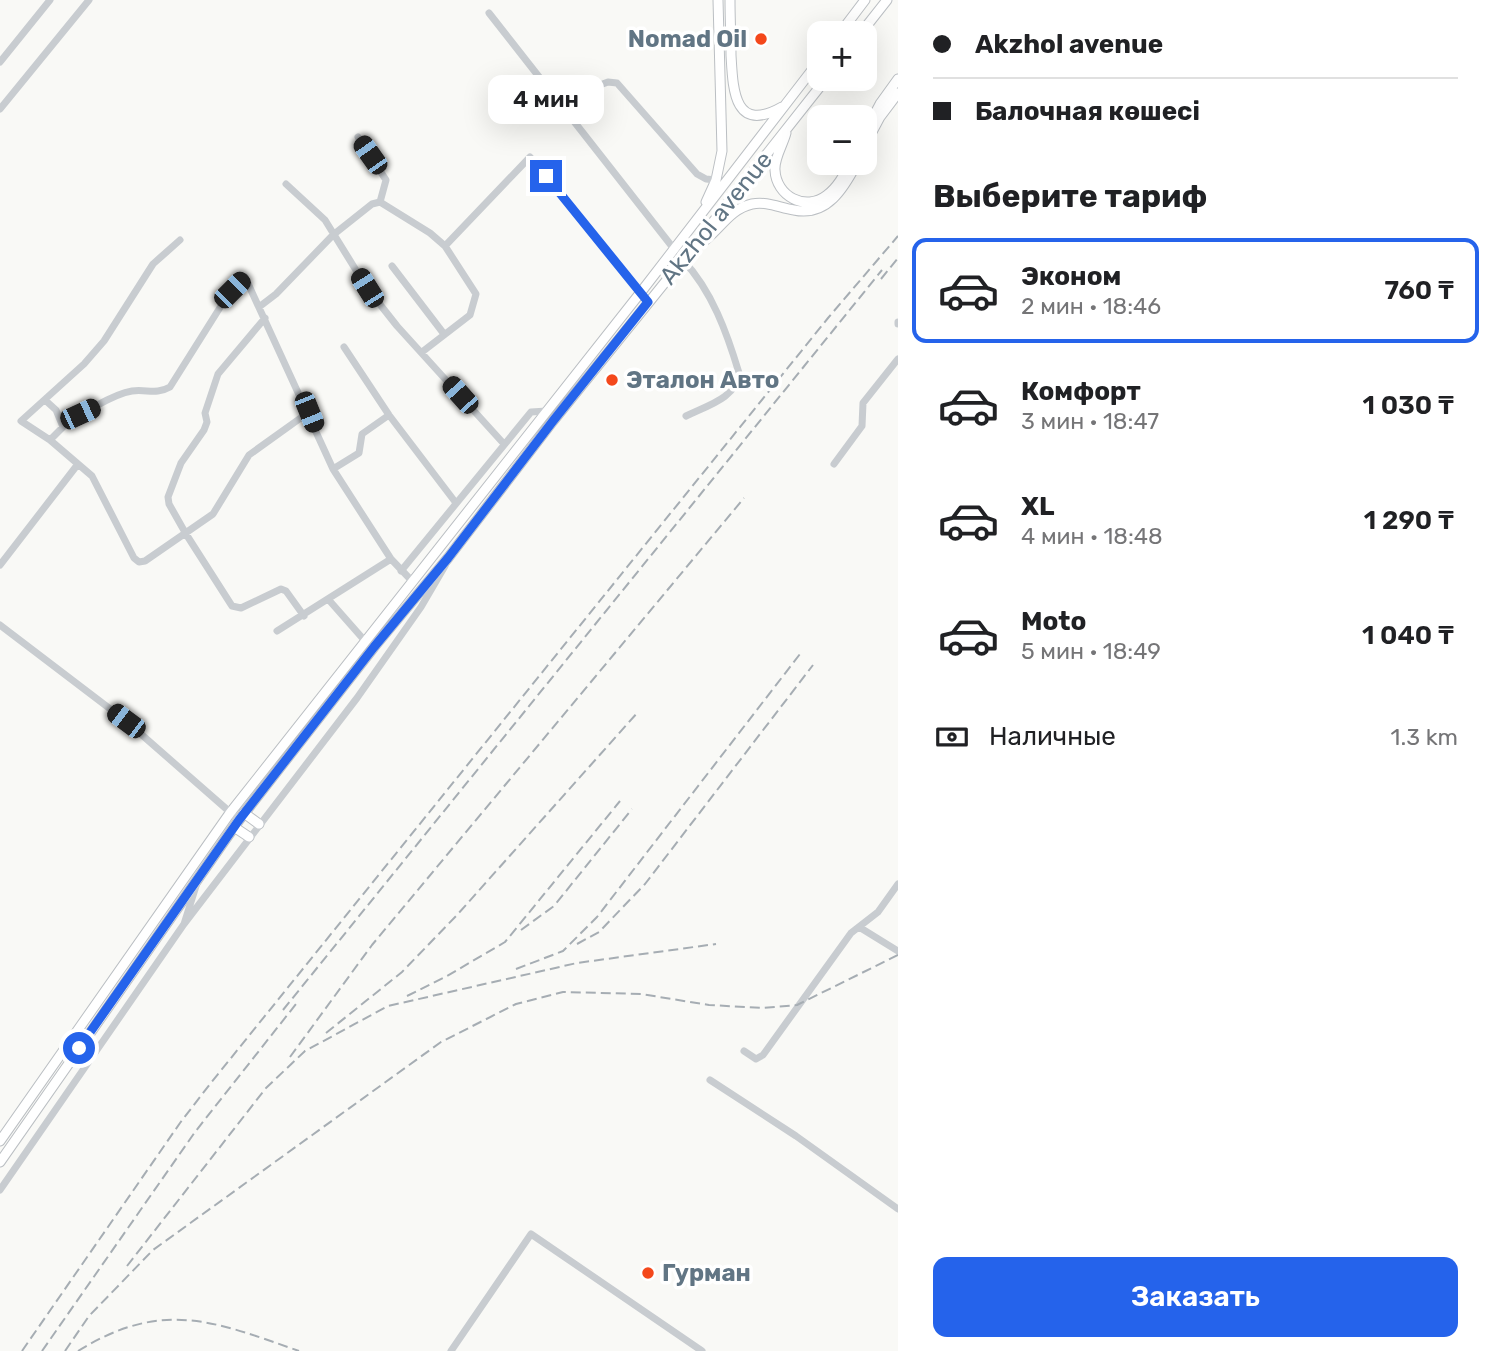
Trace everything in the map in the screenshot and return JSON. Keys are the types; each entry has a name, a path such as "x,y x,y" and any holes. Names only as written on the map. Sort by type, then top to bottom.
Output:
{"main road":[{"path":"696,221 716,180 723,133 718,0"},
{"path":"730,0 733,83 737,103 752,115 763,115 786,104"},
{"path":"849,21 866,0"},
{"path":"870,21 887,0"},
{"path":"893,0 898,4"},
{"name":"Akzhol avenue","path":"0,1141 230,813 641,292 807,77"},
{"path":"877,110 898,79"},
{"name":"Akzhol avenue","path":"0,1162 239,820 817,91"},
{"path":"877,123 898,93"},
{"path":"788,128 774,166 779,187 787,197 798,202 819,200 843,175"},
{"path":"693,249 707,240 739,209 764,203 796,211 809,211 821,207 840,194 850,175"},
{"path":"239,820 259,824"},
{"path":"239,820 249,837"},
{"path":"24,1107 34,1113"}],"street":[{"path":"0,62 50,0"},
{"path":"0,110 89,0"},
{"path":"489,13 674,249"},
{"path":"556,101 608,82 617,83 697,174 716,180"},
{"path":"358,137 386,180 380,202"},
{"path":"445,246 530,157 648,302"},
{"path":"286,184 325,220 367,288 397,326 504,443"},
{"path":"260,307 333,235 372,204 380,202 430,233 445,246 476,294 470,316 422,352"},
{"path":"180,240 153,264 104,341 84,364 21,421 50,440 92,476 134,558 139,562 145,561 186,534 220,506 244,460 255,448 309,412"},
{"path":"683,260 712,299 738,373 738,380 732,391 686,416"},
{"path":"392,266 444,334"},
{"path":"50,440 80,414 125,393 155,393 170,387 226,298 246,277 309,412 332,469 391,559 412,581"},
{"path":"265,318 218,373 208,402 204,430 181,463 168,497 186,534 232,606 241,608 281,589 286,591 304,616"},
{"path":"344,347 389,415 456,503"},
{"path":"834,464 862,426 863,403 898,359"},
{"path":"45,400 56,410 63,427"},
{"path":"401,570 531,412 547,411"},
{"path":"332,469 359,453 362,434 389,415"},
{"path":"0,565 78,464"},
{"path":"0,1190 184,924 389,653 430,593 448,558"},
{"path":"277,631 391,559"},
{"path":"328,599 365,641"},
{"path":"0,625 126,721 239,820"},
{"path":"184,924 199,876"},
{"path":"744,1052 756,1059 762,1055 851,933 878,912 898,884"},
{"path":"859,927 898,951"},
{"path":"710,1080 796,1136 898,1209"},
{"path":"452,1351 531,1234 702,1351"}],"railway":[{"path":"22,1351 210,1084 828,318 898,236"},
{"path":"881,279 898,258"},
{"path":"283,1010 882,270"},
{"path":"290,1057 372,945 744,498"},
{"path":"516,969 563,951 597,917 800,654"},
{"path":"577,944 599,932 645,884 813,665"},
{"path":"326,1033 402,972 457,915 638,712"},
{"path":"407,996 505,942 620,801"},
{"path":"521,930 554,906 632,809"},
{"path":"127,1266 266,1088 305,1051 388,1006 577,963 716,944"},
{"path":"65,1351 89,1316 153,1250 441,1042 516,1004 563,992 641,994 709,1005 763,1008 797,1005 898,955"},
{"path":"42,1351 195,1132 296,1004"},
{"path":"78,1351 108,1335 136,1325 162,1320 214,1324 299,1351"}],"place":[{"name":"Nomad Oil","path":"761,39"},
{"name":"Эталон Авто","path":"612,380"},
{"name":"Гурман","path":"648,1273"}],"route":[{"path":"79,1048 239,820 648,302 546,176"}]}
